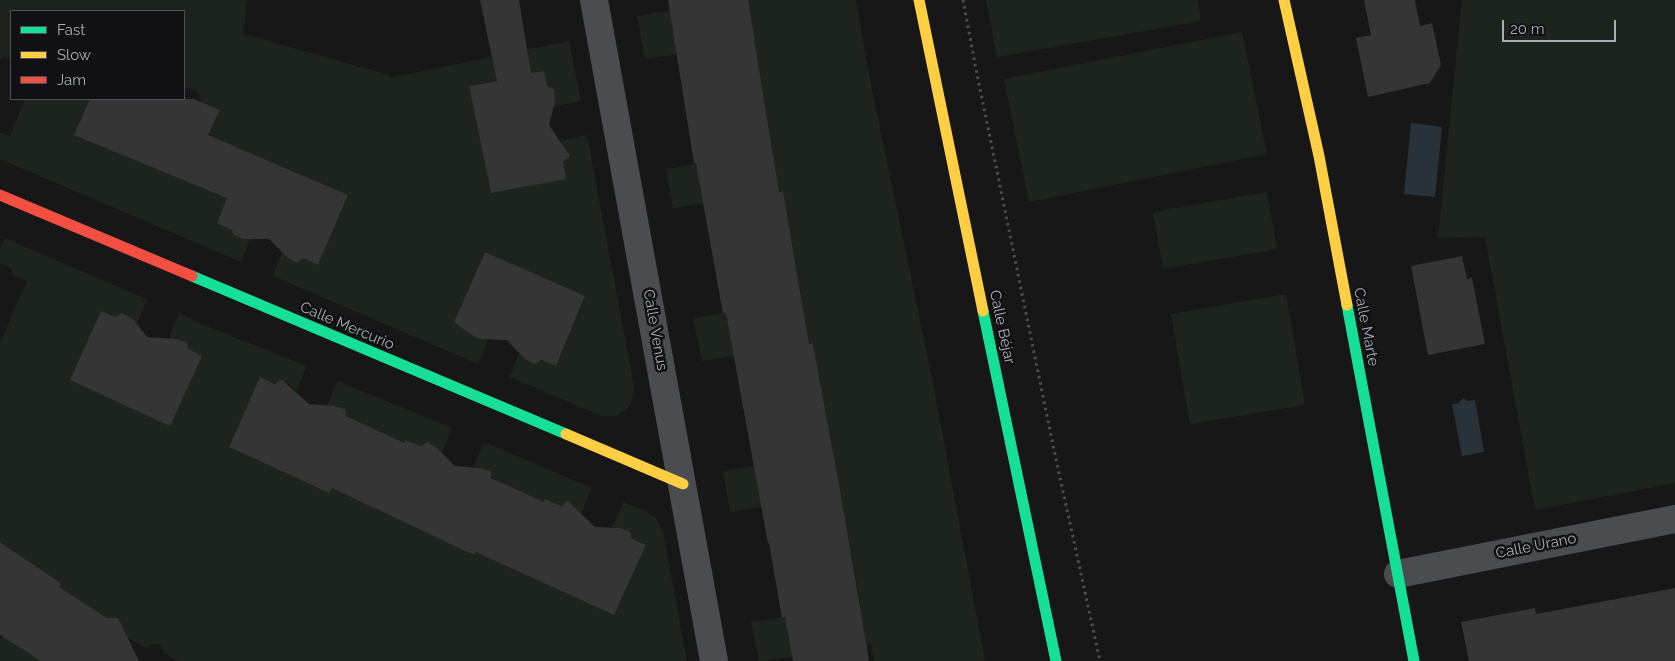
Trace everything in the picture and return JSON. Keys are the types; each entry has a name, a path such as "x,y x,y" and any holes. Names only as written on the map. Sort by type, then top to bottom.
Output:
{"street":[{"name":"Calle Venus","path":"594,0 714,661"},
{"name":"Calle Béjar","path":"919,0 1056,661"},
{"name":"Calle Marte","path":"1284,0 1318,156 1414,661"},
{"name":"Calle Mercurio","path":"0,195 682,484"},
{"name":"Calle Urano","path":"1398,574 1675,519"}],"path":[{"path":"963,0 1046,411 1100,661"}],"shaded area":[{"path":"0,0 247,0 243,34 389,75 389,78 569,41 581,101 553,107 543,71 469,86 491,193 549,181 566,159 564,147 560,141 587,135 634,386 632,401 628,408 617,416 601,416 510,377 519,353 556,366 585,297 485,252 454,322 470,330 470,334 475,337 488,339 478,364 273,276 282,252 292,260 303,258 318,265 348,195 248,152 217,222 232,230 237,236 250,239 241,262 0,159 0,132 10,136 25,100 90,100 75,134 190,176 220,110 201,102 198,92 188,88 185,90 185,10 10,10 10,59 3,56 0,61"},
{"path":"732,0 856,0 870,80 932,378 985,661 874,661 871,644 759,661 751,622 860,603 841,494 730,512 723,471 833,453 813,344 702,361 693,318 802,300 783,191 673,208 666,169 773,151 755,42 645,59 637,16"},
{"path":"986,0 1198,0 1201,21 997,57"},
{"path":"1462,0 1675,0 1675,483 1535,510 1485,237 1438,238"},
{"path":"1242,32 1267,154 1029,202 1004,79"},
{"path":"1411,123 1442,127 1435,197 1404,194"},
{"path":"1267,192 1277,249 1163,269 1153,212"},
{"path":"5,238 147,299 137,324 128,316 121,314 116,317 101,311 71,380 85,387 104,395 187,349 187,344 169,338 179,313 204,325 307,366 296,391 287,383 279,382 276,384 260,378 229,447 329,493 361,423 327,406 338,381 452,428 442,453 432,445 425,443 421,446 405,440 375,509 475,554 506,485 491,477 491,473 487,470 473,467 484,442 592,488 581,513 572,505 565,503 561,506 545,500 614,615 646,545 631,538 630,533 626,530 612,527 623,502 645,511 656,518 663,531 687,661 178,661 164,653 161,644 151,644 148,649 123,635 118,618 107,618 93,609 62,661 0,661 0,639 51,598 62,584 0,542 0,342 27,281 12,274 12,270 0,264 0,249"},
{"path":"1286,294 1305,405 1190,424 1171,314"},
{"path":"1463,398 1467,401 1475,400 1484,452 1462,456 1452,404 1459,403"}],"building":[{"path":"480,0 519,0 531,73 544,71 547,86 554,89 555,101 549,125 570,156 563,162 566,179 491,193 469,86 497,81"},
{"path":"668,0 748,0 779,192 783,191 809,344 813,344 869,661 793,661 785,617 782,618 726,313 723,314 696,163 694,163"},
{"path":"1364,0 1415,0 1420,26 1432,23 1441,65 1430,83 1368,97 1356,38 1371,35"},
{"path":"194,99 220,110 208,135 348,195 318,265 303,258 297,263 287,257 269,239 243,239 233,234 232,230 217,223 227,198 74,135 90,100"},
{"path":"485,252 585,296 556,366 541,360 534,364 524,358 507,340 475,337 454,322"},
{"path":"1462,256 1467,279 1472,278 1485,344 1428,355 1411,266"},
{"path":"101,311 116,317 122,313 133,319 147,337 176,339 187,343 187,348 202,356 170,426 70,380"},
{"path":"260,377 275,384 282,380 309,404 345,409 346,416 404,443 405,440 421,446 427,442 437,448 455,466 491,471 491,478 544,502 545,499 561,506 568,501 595,527 620,528 630,532 631,538 646,545 614,615 476,552 475,555 459,548 332,488 329,493 229,447"},
{"path":"0,542 62,584 59,587 107,618 118,618 139,661 41,661 0,635"},
{"path":"1675,588 1675,661 1469,661 1461,622 1535,608 1536,614"}],"traffic: fast":[{"path":"192,276 566,434"},
{"path":"1347,305 1414,661"},
{"path":"983,311 1056,661"}],"traffic: slow":[{"path":"919,0 983,311"},
{"path":"1284,0 1319,156 1347,305"},
{"path":"566,434 683,484"}],"traffic: jam":[{"path":"0,195 192,276"}]}
